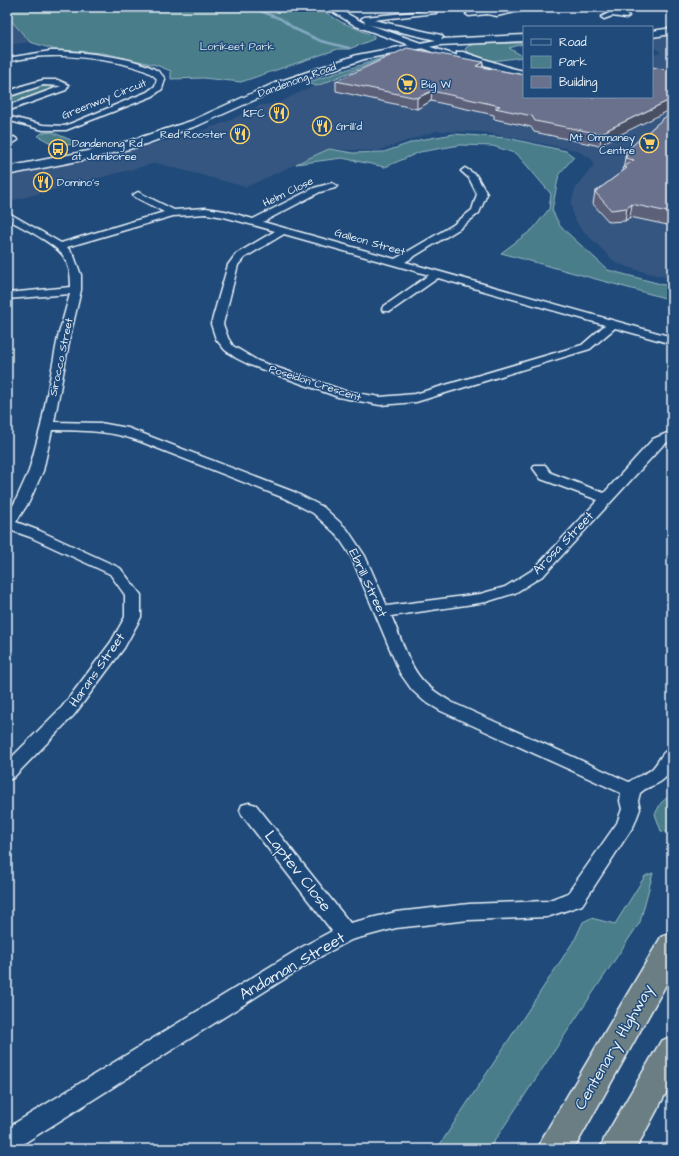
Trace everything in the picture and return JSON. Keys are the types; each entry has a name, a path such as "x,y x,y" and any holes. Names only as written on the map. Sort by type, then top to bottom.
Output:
{"highway":[{"name":"Centenary Highway","path":"555,1149 672,946"},
{"path":"617,1149 672,1051"}],"main road":[{"path":"366,20 430,36 449,38"},
{"path":"653,28 672,26"},
{"path":"653,33 672,31"},
{"name":"Dandenong Road","path":"7,171 94,154 133,144 195,123 279,85 361,57 419,43 449,38 523,34"},
{"path":"358,54 390,36"},
{"name":"Dandenong Road","path":"7,164 56,155 138,135 180,120 262,84 358,54 408,42 440,48 470,40 523,38"},
{"path":"397,49 440,48 470,40"}],"street":[{"path":"329,7 359,24 408,42"},
{"path":"342,7 366,20 419,43 523,73"},
{"path":"603,7 611,14 626,16"},
{"path":"469,14 486,12 485,10 491,8 505,11 524,9 533,10"},
{"path":"366,20 434,12"},
{"path":"604,18 611,14"},
{"path":"440,48 484,68 523,79"},
{"name":"Greenway Circuit","path":"7,60 24,56 51,53 77,53 97,56 147,68 158,74 161,79 159,87 150,94 66,128 45,128 7,118"},
{"path":"7,94 39,83 53,82 65,85 63,88 7,109"},
{"path":"7,137 14,140 7,144"},
{"path":"398,262 456,227 476,211 482,194 473,177 465,171"},
{"name":"Helm Close","path":"255,222 317,190 332,186"},
{"path":"138,195 172,213"},
{"name":"Galleon Street","path":"60,246 172,213 206,211 225,214 284,230 672,341"},
{"name":"Sirocco Street","path":"7,215 60,246 72,262 76,275 76,290 64,337 47,426 36,471 22,502 8,525"},
{"name":"Poseidon Crescent","path":"284,230 240,256 233,265 216,324 222,339 229,348 254,364 342,394 380,401 416,398 586,347 612,324"},
{"path":"387,308 438,274"},
{"path":"7,296 76,290"},
{"name":"Ebrill Street","path":"47,426 100,427 137,435 289,495 318,510 342,532 358,556 406,669 418,686 430,697 447,707 631,790"},
{"name":"Arosa Street","path":"382,612 481,598 510,590 539,572 658,442 672,435"},
{"path":"540,468 546,476 606,498"},
{"name":"Harans Street","path":"7,773 68,711 118,644 133,617 133,595 115,571 35,534 8,525"},
{"path":"631,790 641,782 653,778 660,772 672,754"},
{"name":"Andaman Street","path":"7,1141 309,953 346,933 396,920 469,912 547,909 575,899 625,826 631,809 629,800 631,790"},
{"name":"Laptev Close","path":"249,810 346,933"}],"shaded area":[{"path":"7,16 30,42 7,45"},
{"name":"Mt Ommaney Centre","path":"672,35 672,279 616,263 580,228 573,216 571,203 575,189 593,166 594,162 590,158 576,150 483,132 436,131 377,151 329,149 246,187 156,163 7,202 7,176 154,144 195,133 226,122 261,105 277,104 352,69 395,56 451,60 471,55 523,72 523,98 653,98 653,55 661,53 653,46 653,36"}],"green space":[{"name":"Lorikeet Park","path":"7,7 317,7 341,22 374,36 374,39 349,49 338,49 241,82 203,78 171,79 171,71 156,65 103,53 56,50 30,42 7,16"},
{"path":"521,43 523,44 509,48 523,57 492,61 468,53 465,49 468,46 475,44"},
{"path":"391,55 317,86 306,83"},
{"path":"42,84 60,85 7,107 7,96"},
{"path":"52,132 78,143 52,148 51,143 38,136 42,133"},
{"path":"454,134 507,138 566,151 574,157 559,174 552,210 560,226 608,270 672,287 672,300 501,253 533,229 549,209 551,194 517,154 493,146 460,145 420,152 385,167 342,158 296,164 329,149 353,153 384,152 419,140"},
{"path":"672,793 672,833 661,831 655,814 661,803"},
{"path":"653,873 640,922 489,1149 437,1149 575,939 583,922 591,918 615,924 645,876"}],"building":[{"path":"407,48 483,62 476,66 523,75 523,98 653,98 653,67 672,71 672,99 601,134 535,121 532,116 495,108 500,106 432,91 417,98 336,81"},
{"path":"672,111 672,213 632,204 627,208 611,210 595,192 627,168 624,167 634,160 625,158 627,156 625,156 630,152 626,151"}],"waterway":[{"path":"240,7 258,10 281,19 295,29 321,41 349,48"}],"place":[{"name":"Big W","path":"407,84"},
{"name":"KFC","path":"279,113"},
{"name":"Grill'd","path":"322,126"},
{"name":"Red Rooster","path":"240,134"},
{"name":"Mt Ommaney Centre","path":"649,143"},
{"name":"Dandenong Rd at Jamboree","path":"58,149"},
{"name":"Domino's","path":"43,182"}]}
